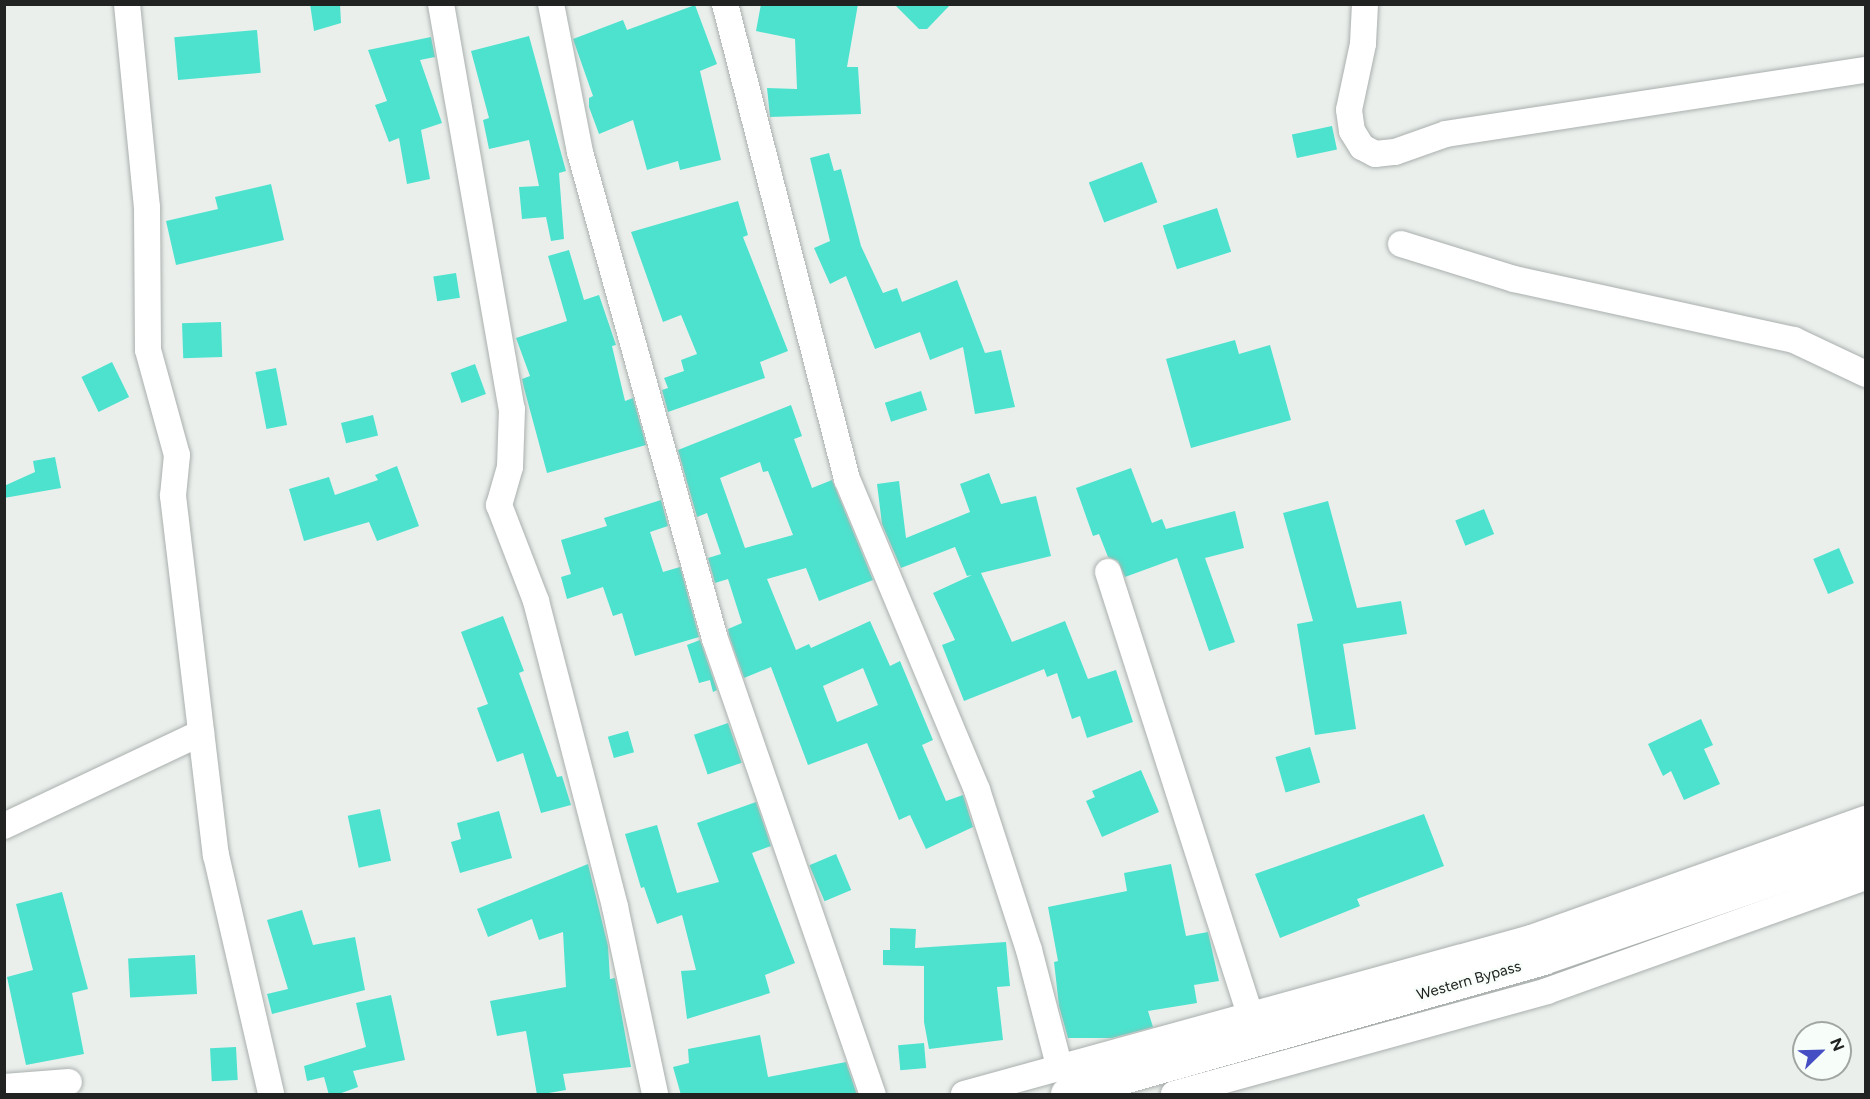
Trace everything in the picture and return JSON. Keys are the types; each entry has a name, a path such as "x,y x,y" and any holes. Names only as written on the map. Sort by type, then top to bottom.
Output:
{"main road":[{"name":"Western Bypass","path":"1063,1082 1543,959 1866,848"}],"street":[{"path":"127,4 147,207 148,350 177,455 174,496 216,855 271,1095"},
{"path":"441,4 512,409 510,467 499,505 536,601 572,750 615,907 656,1095"},
{"path":"550,4 580,152 715,639 873,1095"},
{"path":"724,4 802,313 847,479 977,790 1029,950 1063,1082"},
{"path":"1365,4 1363,44 1349,110 1352,131 1362,147 1375,154 1395,152 1446,134 1866,70"},
{"path":"1401,244 1514,279 1794,340 1866,374"},
{"path":"1108,573 1251,1018"},
{"path":"4,826 201,733"},
{"path":"964,1095 1063,1082 1251,1018 1531,939 1866,819"},
{"path":"1174,1095 1547,991 1866,877"},
{"path":"4,1087 69,1082"}],"building":[{"path":"310,4 340,4 341,23 314,31"},
{"path":"761,4 858,4 847,67 858,67 861,114 770,117 767,88 797,89 795,39 756,31"},
{"path":"894,4 951,4 927,29 919,29"},
{"path":"695,5 717,64 700,71 721,160 680,170 678,161 647,170 633,120 599,134 589,107 589,98 593,96 573,39 623,20 627,30"},
{"path":"257,30 261,73 178,80 174,37"},
{"path":"529,36 566,171 559,173 564,239 551,241 546,217 522,219 519,187 539,186 529,140 489,149 483,120 489,118 471,51"},
{"path":"431,37 435,57 420,60 442,123 421,130 430,179 407,184 399,138 389,142 375,105 387,101 368,50"},
{"path":"1332,126 1337,149 1297,158 1292,135"},
{"path":"829,153 834,171 841,169 861,246 883,293 897,288 902,302 957,280 985,353 1001,350 1015,407 975,414 963,347 930,360 920,332 875,349 846,276 830,284 814,248 830,241 810,158"},
{"path":"1142,162 1157,202 1104,223 1089,182"},
{"path":"271,184 284,240 176,265 166,221 218,209 215,197"},
{"path":"738,201 748,235 743,237 788,351 760,362 765,378 668,412 662,390 668,388 664,378 684,371 681,360 697,354 681,315 663,322 631,232"},
{"path":"1217,208 1231,252 1177,269 1163,226"},
{"path":"569,250 584,300 599,295 616,345 612,346 625,401 633,398 646,445 547,473 522,379 530,376 516,338 567,321 548,256"},
{"path":"456,273 460,298 437,301 433,277"},
{"path":"221,322 222,357 183,358 182,323"},
{"path":"1235,340 1239,354 1270,345 1291,420 1191,448 1166,359"},
{"path":"112,362 129,397 99,412 81,377"},
{"path":"475,364 486,394 462,403 451,373"},
{"path":"276,368 287,425 266,429 255,372"},
{"path":"921,391 927,410 891,422 885,403"},
{"path":"791,405 802,436 794,439 812,488 832,480 873,580 819,601 806,568 767,579 796,650 809,644 811,648 870,621 890,666 900,661 933,740 922,745 946,801 963,795 973,827 926,849 910,815 899,820 867,743 808,765 771,667 744,678 728,629 742,623 728,579 715,583 708,558 721,554 707,513 697,517 678,450","holes":["760,462 763,472 768,471 793,535 745,548 720,478","863,668 878,705 837,722 823,686"]},
{"path":"373,415 378,435 346,443 341,423"},
{"path":"55,457 61,488 4,498 4,486 35,472 33,461"},
{"path":"397,466 419,526 377,541 369,522 304,541 289,489 329,477 335,495 378,480 375,475"},
{"path":"1131,468 1152,523 1162,519 1166,529 1235,511 1244,548 1205,558 1235,642 1209,651 1177,558 1125,577 1118,561 1108,557 1099,534 1093,536 1076,488"},
{"path":"989,473 1001,504 1036,496 1051,556 981,573 1012,642 1065,621 1088,679 1116,670 1133,722 1087,738 1080,716 1072,719 1057,673 1047,677 1044,669 964,701 942,645 955,640 933,593 972,575 967,576 955,547 901,568 882,524 877,484 899,481 906,538 970,512 960,484"},
{"path":"661,500 668,526 650,532 663,572 680,567 699,637 635,656 622,613 613,616 603,587 567,599 561,577 571,574 561,540 607,526 604,518"},
{"path":"1328,501 1357,608 1401,601 1407,634 1343,644 1356,729 1315,735 1297,624 1313,621 1283,513"},
{"path":"1484,509 1494,534 1465,546 1455,521"},
{"path":"1839,548 1854,583 1828,594 1813,559"},
{"path":"503,616 524,671 519,673 557,777 562,776 571,805 541,813 523,753 497,762 477,708 488,704 461,632"},
{"path":"700,640 717,690 713,692 710,680 699,683 687,645"},
{"path":"1701,719 1713,745 1704,749 1720,784 1684,800 1671,771 1663,776 1648,744"},
{"path":"728,723 742,763 708,774 694,735"},
{"path":"628,731 634,752 614,758 608,737"},
{"path":"1310,747 1320,783 1286,792 1275,757"},
{"path":"1141,770 1159,812 1102,837 1086,801 1095,797 1092,791"},
{"path":"756,802 771,846 752,853 795,963 765,975 770,993 687,1019 681,971 696,970 682,915 657,924 644,887 641,888 625,834 657,825 677,893 719,882 697,823"},
{"path":"380,809 391,861 359,868 348,816"},
{"path":"499,811 512,858 460,873 451,842 461,839 457,823"},
{"path":"1424,814 1444,866 1357,899 1360,906 1280,938 1255,874"},
{"path":"836,854 851,890 825,901 809,865"},
{"path":"588,864 608,946 610,979 615,978 631,1067 563,1074 566,1090 537,1095 526,1031 497,1036 490,1001 566,987 563,932 539,940 532,919 488,937 477,909"},
{"path":"1171,864 1186,936 1208,932 1219,981 1194,985 1197,1003 1148,1011 1153,1027 1112,1038 1068,1038 1059,1006 1054,962 1058,961 1048,907 1127,891 1124,873"},
{"path":"62,892 88,989 72,993 84,1054 26,1065 7,977 33,970 16,904"},
{"path":"302,910 313,945 355,937 365,990 272,1014 267,994 288,989 267,920"},
{"path":"890,928 916,929 915,948 1006,942 1010,986 997,987 1003,1040 929,1049 924,1022 924,966 883,965 883,950 890,950"},
{"path":"195,955 197,994 130,997 128,959"},
{"path":"391,995 405,1060 353,1071 358,1087 336,1095 329,1095 324,1077 307,1081 304,1066 366,1047 356,1003"},
{"path":"760,1035 768,1077 846,1062 857,1095 681,1095 673,1067 689,1063 688,1049"},
{"path":"924,1043 926,1068 900,1070 898,1045"},
{"path":"236,1047 238,1080 212,1081 210,1048"}]}
